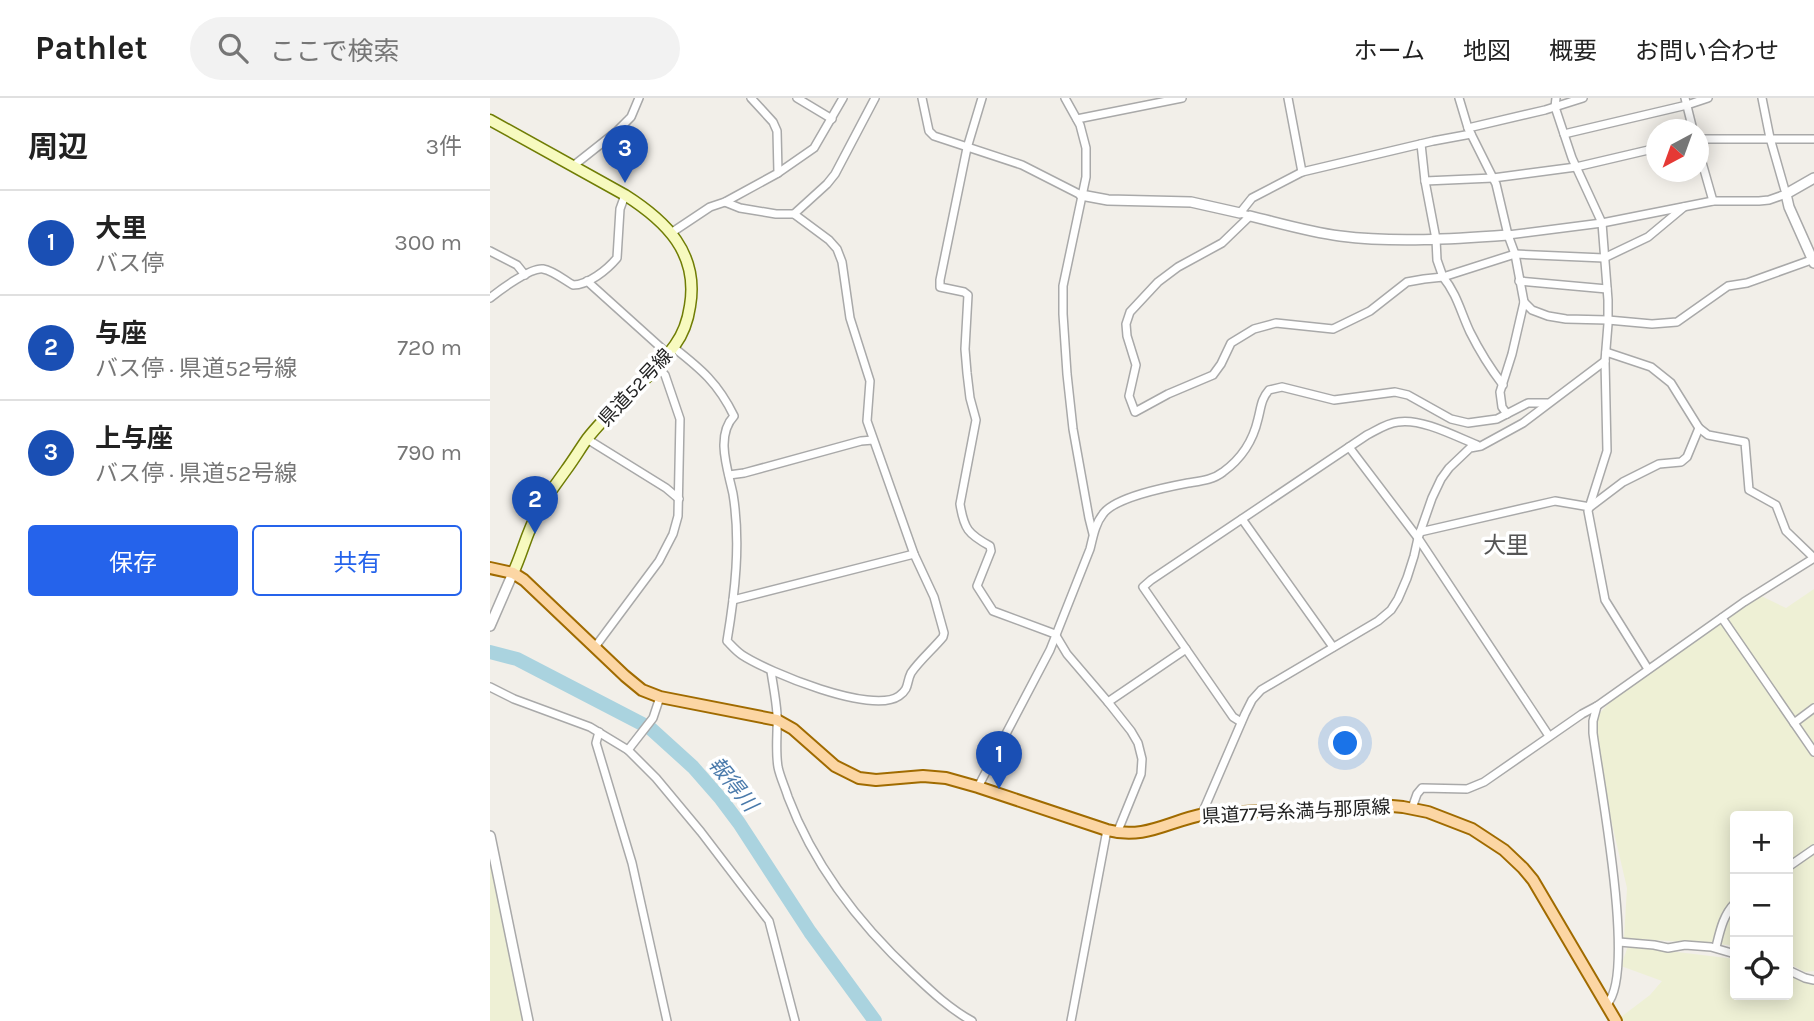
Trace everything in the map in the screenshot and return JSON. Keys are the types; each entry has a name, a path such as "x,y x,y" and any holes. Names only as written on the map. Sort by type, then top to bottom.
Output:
{"main road":[{"name":"県道52号線","path":"490,120 644,207 671,233 681,247 689,266 692,287 687,320 680,336 657,366 587,439 536,516 513,573"},
{"name":"県道77号糸満与那原線","path":"490,568 513,573 531,586 642,690 660,697 776,720 793,729 835,766 859,778 876,780 933,776 960,781 1112,832 1127,834 1146,832 1187,817 1205,814 1370,805 1412,808 1444,817 1472,829 1496,844 1523,868 1540,890 1616,1021"}],"street":[{"path":"573,166 617,132 631,117 639,98"},
{"path":"751,98 778,131 778,173"},
{"path":"797,98 832,118"},
{"path":"671,233 710,207 725,202 778,173 814,148 843,98"},
{"path":"794,214 835,174 875,98"},
{"path":"922,98 929,131 934,136 1022,165 1081,195 1108,200 1191,202 1342,236 1436,239 1508,235 1602,223 1713,201 1769,200 1814,178"},
{"path":"982,98 967,148 940,287 968,295 965,349 976,420 960,504 968,531 990,546 991,551 976,586 993,611 1055,634 1067,654 1131,731 1138,743 1142,759 1141,774 1112,832 1071,1021"},
{"path":"1065,98 1077,118 1086,148 1086,177 1063,286 1063,314 1073,429 1093,534"},
{"path":"1077,118 1182,98"},
{"path":"1288,98 1302,172"},
{"path":"1459,98 1470,131 1496,184 1515,254 1524,302 1500,392 1502,407 1507,414"},
{"path":"1556,98 1555,107 1576,167 1602,223 1608,320 1605,352 1607,451 1588,511 1605,600 1648,669"},
{"path":"1240,213 1252,198 1302,172 1421,144 1583,98"},
{"path":"1564,134 1686,101 1708,98"},
{"path":"1524,302 1532,310 1566,319 1652,324 1677,322 1728,286 1747,283 1814,260 1789,207 1762,98"},
{"path":"1686,101 1690,119"},
{"path":"1709,139 1814,139"},
{"path":"1421,144 1437,260 1470,331 1503,385"},
{"path":"1425,181 1493,178 1576,167 1646,151"},
{"path":"1708,182 1713,201"},
{"path":"490,298 537,269 549,271 573,285 579,285 611,265 617,258 620,209 625,195"},
{"path":"587,281 671,350 707,374 722,393 734,416 728,422 726,430 725,457 736,518 733,600 727,640 739,653 771,671 839,695 880,702 898,697 908,687 910,675 944,633 929,583 914,554 867,421 870,381 850,318 842,262 837,249 829,240 794,214 740,208 725,202"},
{"path":"1250,216 1222,243 1178,267 1158,282 1130,313 1126,324 1127,336 1136,365 1129,396 1135,412 1213,374 1231,343 1254,329 1276,323 1333,329 1370,311 1407,282 1443,277 1515,254 1604,258 1648,237 1684,207"},
{"path":"490,251 517,265 524,275"},
{"path":"1519,281 1607,289"},
{"path":"1412,808 1416,794 1422,788 1467,789 1484,782 1744,602 1814,558 1786,531 1776,505 1749,490 1745,442 1708,435 1699,428 1671,383 1651,367 1605,352"},
{"path":"1205,814 1204,809 1241,722 1252,700 1261,690 1378,621 1394,605 1407,578 1419,535 1444,474 1470,448 1481,446 1523,423 1605,361"},
{"path":"595,647 659,561 673,534 678,516 680,419 665,375 657,366"},
{"path":"978,787 1050,650 1101,515 1118,501 1168,487 1209,480 1227,470 1250,444 1264,397 1269,390 1296,390 1334,400 1395,392 1408,395 1460,422 1497,419 1528,403 1548,403"},
{"path":"1241,722 1233,716 1143,587 1384,426 1410,422 1432,427 1481,446"},
{"path":"1419,535 1555,501 1590,507 1623,482 1659,464 1681,462 1687,457 1699,428"},
{"path":"587,439 666,488 679,499"},
{"path":"729,475 861,440 873,440"},
{"path":"1349,447 1419,535 1549,736"},
{"path":"1242,519 1333,647"},
{"path":"733,600 914,554"},
{"path":"490,626 513,573"},
{"path":"1722,618 1814,752"},
{"path":"1108,702 1186,649"},
{"path":"771,671 778,768 799,824 825,869 855,912 883,945 952,1009 972,1021"},
{"path":"490,687 514,699 590,727 629,748 701,832 769,921 795,1021"},
{"path":"629,748 653,718 660,697"},
{"path":"1597,706 1593,733 1614,882 1619,942 1615,992 1607,1004"},
{"path":"1794,723 1814,708"},
{"path":"599,732 596,743 632,863 667,1021"},
{"path":"490,836 528,1021"},
{"path":"1793,864 1814,849"},
{"path":"1716,947 1722,923 1730,908"},
{"path":"1619,942 1668,948 1685,945 1716,947 1730,952"},
{"path":"1793,972 1814,980"}],"green space":[{"path":"1814,589 1814,971 1805,972 1793,966 1793,811 1730,811 1730,945 1624,938 1627,888 1608,807 1596,733 1598,715 1611,701 1759,595 1786,608"},
{"path":"490,852 494,870 524,1021 490,1021"},
{"path":"1628,946 1730,958 1730,1000 1793,1000 1793,976 1814,983 1814,1021 1623,1021 1621,1017 1650,995 1662,981 1621,966"}],"waterway":[{"name":"報得川","path":"490,652 517,659 650,728 693,767 739,823 810,932 875,1021"}],"place":[{"name":"上与座","path":"625,183"},
{"name":"与座","path":"535,534"},
{"name":"大里","path":"999,789"}],"district":[{"name":"大里","path":"1506,545"}]}
